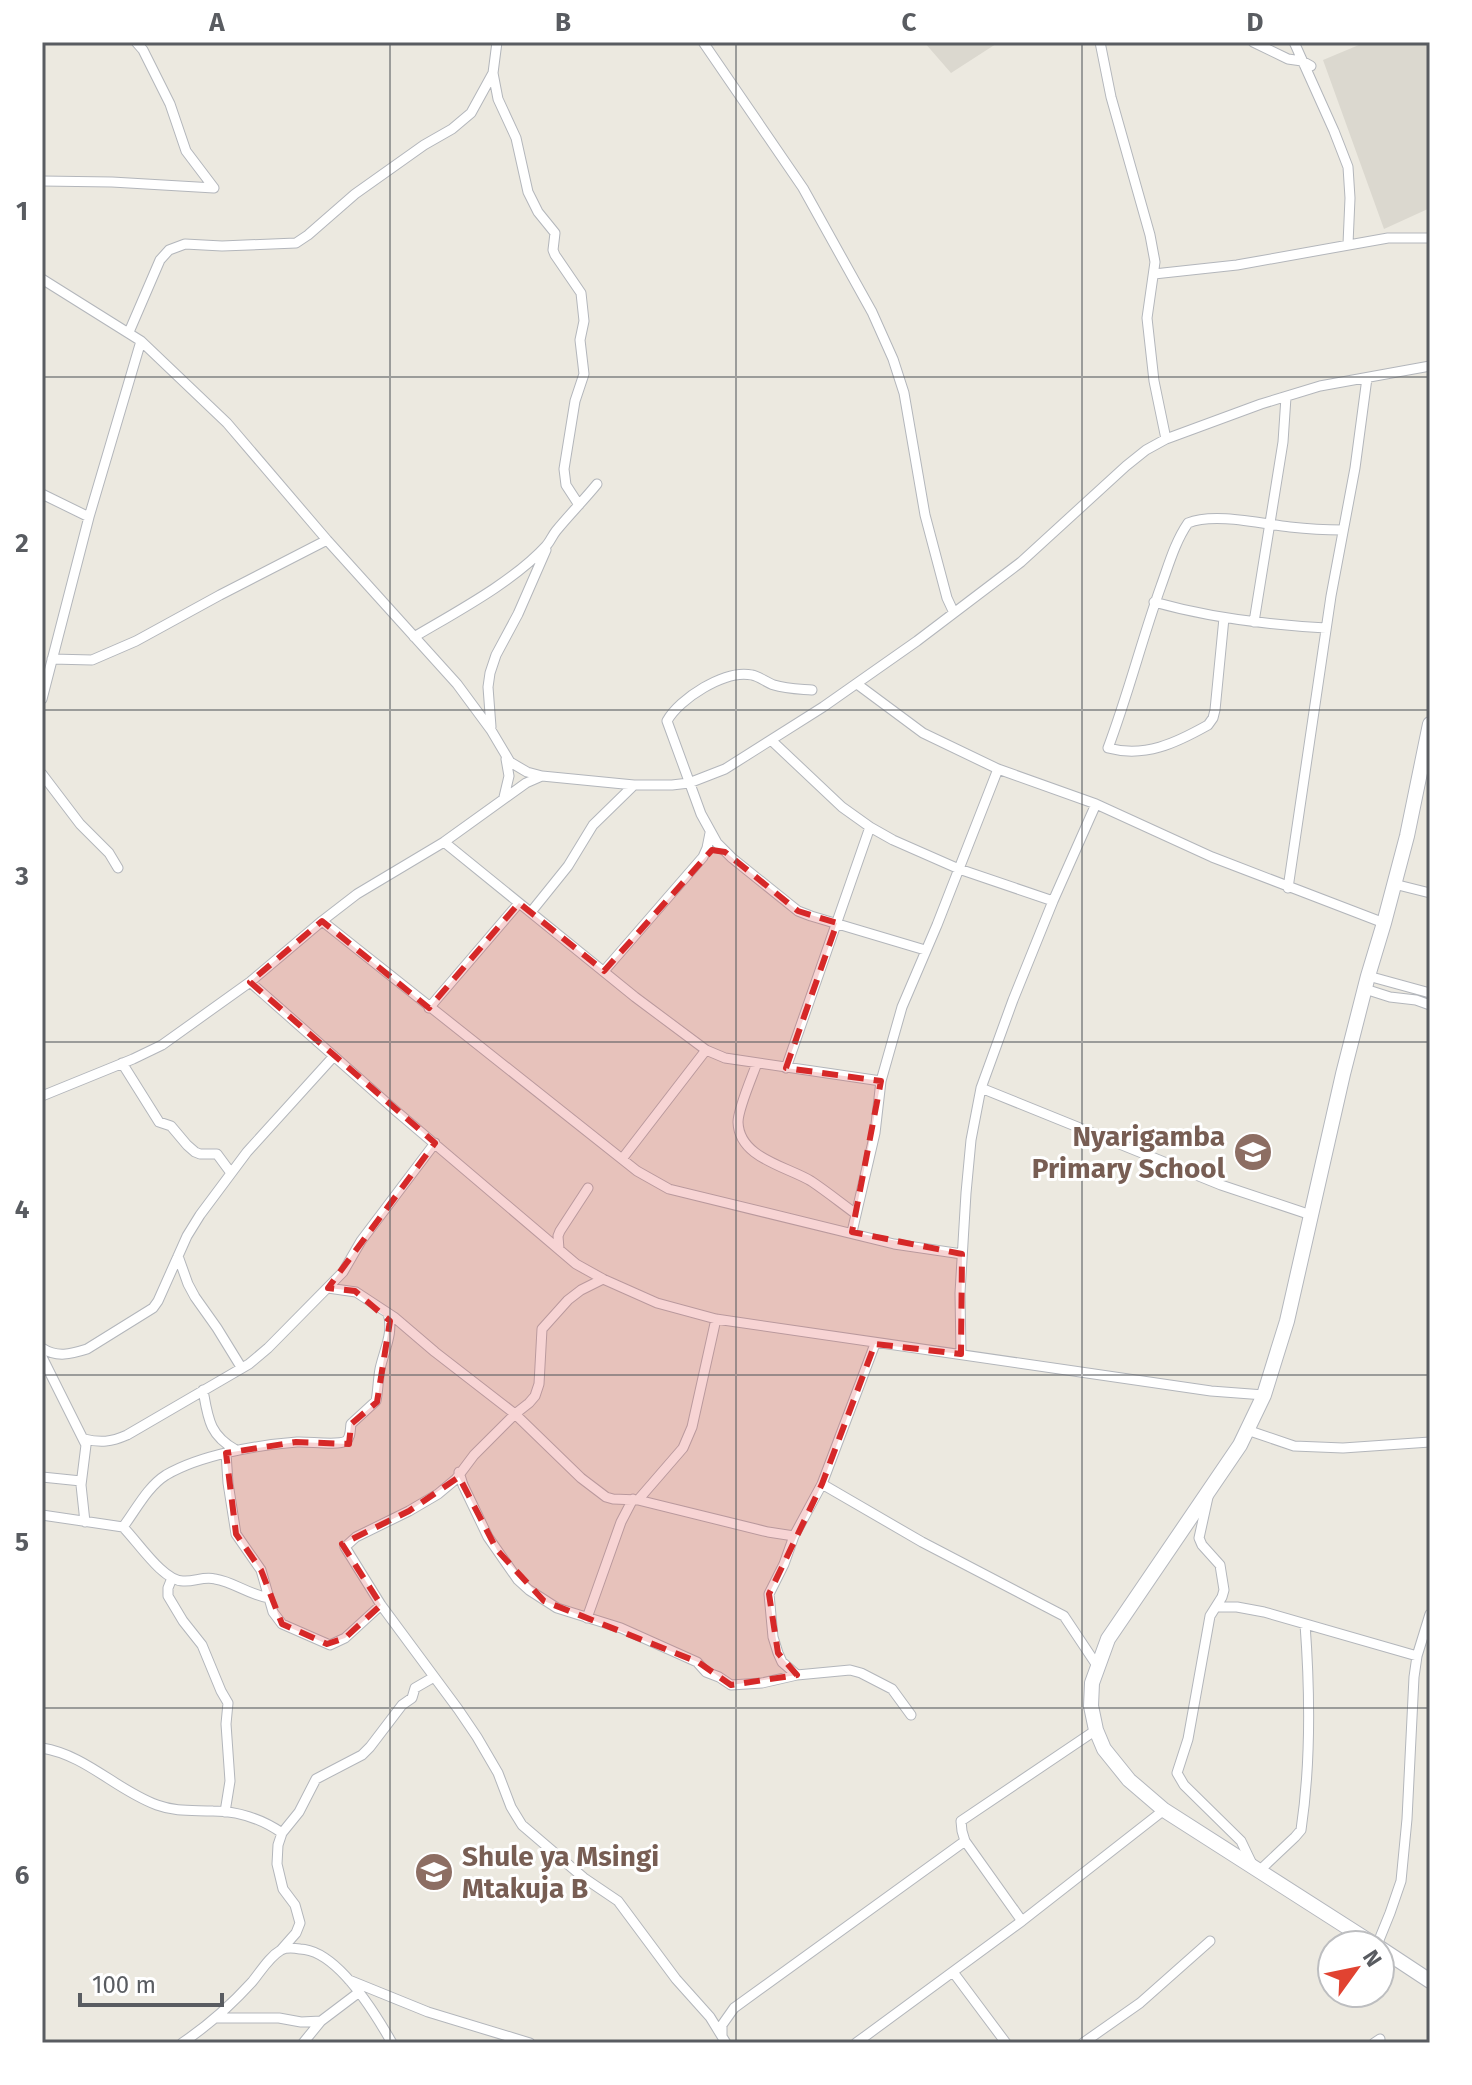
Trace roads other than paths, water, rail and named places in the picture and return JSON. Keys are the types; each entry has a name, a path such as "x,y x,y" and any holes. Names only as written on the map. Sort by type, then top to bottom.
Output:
{"street":[{"path":"42,181 214,188 186,151 170,104 136,42"},
{"path":"497,42 493,73 498,99 516,138 528,192 538,212 553,229 555,255 583,300 584,321 580,340 584,374 575,401 564,469 566,485 579,505"},
{"path":"703,42 803,188 872,312 893,359 908,410 925,515 947,598 954,613"},
{"path":"1100,42 1111,97 1155,262 1147,318 1154,381 1166,439"},
{"path":"1253,42 1288,59 1307,64"},
{"path":"1294,42 1307,64 1348,167 1348,244"},
{"path":"129,332 160,260 169,250 185,244 222,246 299,242 355,194 471,113 493,73"},
{"path":"1154,274 1237,265 1388,238 1430,238"},
{"path":"42,281 141,341 227,423 457,684 491,730 505,756 509,776 504,797"},
{"path":"42,699 89,517 141,341"},
{"path":"505,756 518,768 542,776 634,785 689,783 725,769 857,684 954,613 1021,562 1146,450 1166,439 1320,386 1430,366"},
{"path":"1288,888 1367,378"},
{"path":"1254,622 1283,442 1286,397"},
{"path":"491,730 488,687 496,655 554,533 597,484"},
{"path":"42,494 89,517"},
{"path":"1224,618 1213,718 1208,725 1164,745 1137,753 1108,748 1154,602 1174,549 1188,523 1212,519 1342,530"},
{"path":"52,659 92,660 136,641 327,540"},
{"path":"414,637 515,573 549,544"},
{"path":"1154,602 1224,618 1326,628"},
{"path":"812,690 779,686 752,675 731,676 695,693 672,711 667,721 701,814 710,833 725,852 798,911 925,950"},
{"path":"857,684 923,733 998,769 1096,804 1212,857 1384,923"},
{"path":"1350,1929 1164,1810 1129,1780 1104,1749 1096,1730 1091,1706 1092,1683 1108,1639 1240,1445 1264,1395 1287,1321 1343,1074 1416,796 1430,724"},
{"path":"771,740 842,807 870,827 959,869 1053,901"},
{"path":"852,1232 875,1133 881,1081 902,1007 998,769"},
{"path":"42,774 80,824 109,853 118,868"},
{"path":"42,1096 162,1045 250,982 357,894 444,842 504,797 542,776"},
{"path":"531,912 568,866 593,825 634,785"},
{"path":"961,1354 962,1254 971,1140 981,1088 1053,901 1096,804"},
{"path":"786,1068 870,827"},
{"path":"604,971 705,853 710,833"},
{"path":"444,842 706,1050 725,1058 881,1081"},
{"path":"705,853 716,850 725,852"},
{"path":"1394,884 1430,893"},
{"path":"429,1008 519,903"},
{"path":"322,921 637,1171 669,1189 894,1244 962,1254"},
{"path":"250,982 576,1264 657,1303 716,1319 875,1344 1211,1391 1264,1395"},
{"path":"1367,982 1430,993"},
{"path":"1367,982 1390,997 1430,1005"},
{"path":"622,1159 706,1050"},
{"path":"42,1348 58,1355 76,1353 153,1308 162,1296 187,1236 200,1215 247,1152 334,1056"},
{"path":"122,1063 159,1122 171,1126 195,1152 217,1154 231,1173"},
{"path":"757,1063 738,1118 742,1136 765,1160 811,1181 856,1214"},
{"path":"981,1088 1221,1185 1311,1215"},
{"path":"84,1439 101,1443 113,1441 249,1364 268,1348 343,1272 361,1241 435,1143"},
{"path":"559,1249 560,1231 588,1188"},
{"path":"178,1256 195,1297 241,1367"},
{"path":"603,1279 568,1300 542,1329 539,1384 535,1396 438,1494 356,1537 346,1544 346,1550 381,1605 477,1737 522,1825 584,1878 618,1901 724,2039"},
{"path":"328,1288 356,1292 388,1313 515,1414 599,1493 613,1499 636,1500 794,1536"},
{"path":"123,1527 157,1482 180,1468 231,1452 296,1442 338,1443 348,1439 351,1424 376,1401 381,1366 391,1334 388,1313"},
{"path":"587,1618 621,1522 636,1500 683,1448 692,1427 716,1319"},
{"path":"797,1675 782,1662 778,1653 773,1637 769,1594 794,1536 822,1484 875,1344"},
{"path":"42,1357 46,1374 84,1439 86,1452 81,1481 85,1522"},
{"path":"203,1390 210,1423 216,1436 231,1452 228,1483 236,1534 261,1570 273,1612 282,1624 330,1645 345,1638 381,1605"},
{"path":"1247,1430 1294,1446 1343,1448 1430,1442"},
{"path":"459,1472 488,1537 518,1580 557,1608 621,1628 697,1662 706,1672 731,1685 850,1670 861,1673 892,1689 911,1715"},
{"path":"42,1477 81,1481"},
{"path":"822,1484 922,1542 1064,1616 1098,1667"},
{"path":"1209,1492 1199,1538 1220,1565 1224,1590 1210,1616 1188,1739 1177,1773 1184,1785 1241,1841 1256,1869"},
{"path":"42,1515 123,1527 154,1564 172,1578 184,1581 214,1578 252,1595 269,1598"},
{"path":"172,1578 168,1596 202,1645 228,1703 226,1724 230,1781 225,1812"},
{"path":"1217,1607 1248,1608 1417,1656"},
{"path":"1383,1929 1401,1881 1417,1656 1430,1614"},
{"path":"1256,1869 1301,1830 1309,1721 1305,1624"},
{"path":"182,2043 217,2018 296,1933 300,1923 295,1905 283,1889 277,1864 278,1845 282,1833 299,1812 316,1779 362,1755 402,1705 413,1697 413,1689 434,1677"},
{"path":"1022,1921 965,1841 961,1823 965,1817 1096,1730"},
{"path":"42,1748 81,1761 157,1805 176,1811 234,1813 282,1833"},
{"path":"856,2043 1022,1921 1164,1810"},
{"path":"724,2039 722,2025 734,2008 965,1841"},
{"path":"1083,2043 1140,2003 1210,1941"},
{"path":"281,1950 309,1949 337,1967 392,2043"},
{"path":"1396,1959 1430,1981"},
{"path":"953,1972 1004,2042"},
{"path":"346,1979 428,2012 530,2043"},
{"path":"303,2043 321,2021 358,1993"},
{"path":"217,2018 321,2021"}],"place":[{"name":"Nyarigamba Primary School","path":"1253,1152"},
{"name":"Shule ya Msingi Mtakuja B","path":"434,1872"}]}
